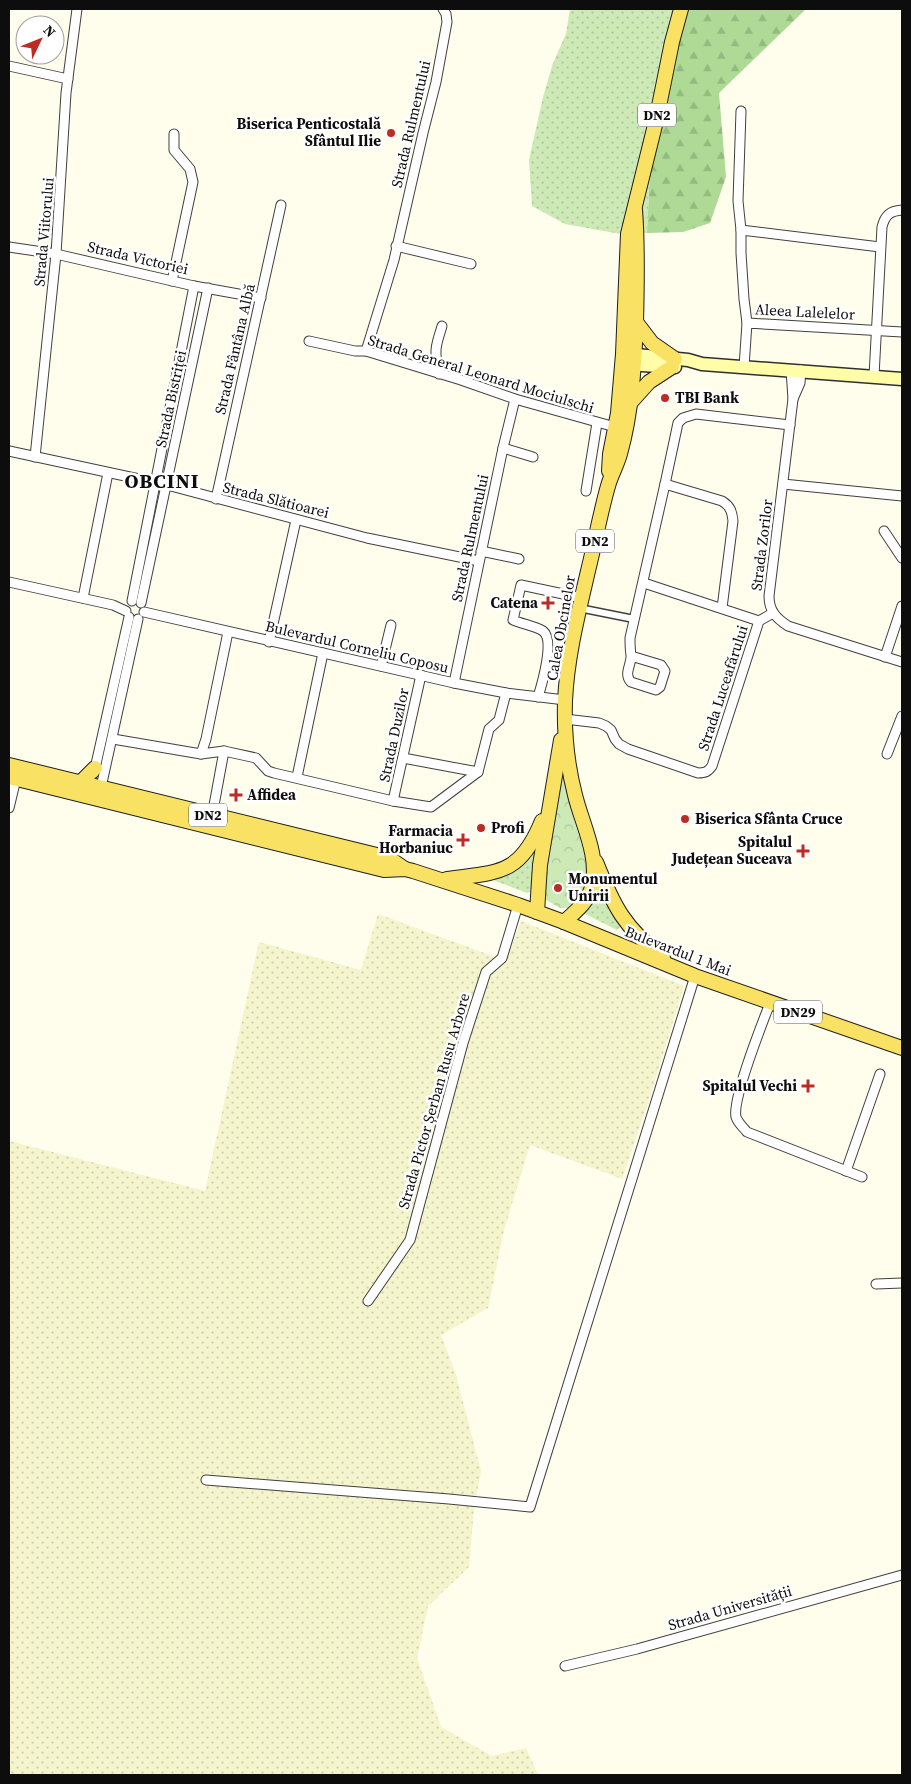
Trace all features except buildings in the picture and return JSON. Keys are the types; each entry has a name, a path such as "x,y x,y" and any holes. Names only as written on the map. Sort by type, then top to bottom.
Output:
{"main road":[{"name":"DN2","path":"629,359 628,234 681,9"},
{"name":"DN2","path":"629,359 636,322 637,236 635,210"},
{"path":"636,322 652,343 674,363"},
{"path":"629,359 674,363 688,368 702,364 902,379"},
{"name":"Calea Obcinelor","path":"608,484 620,456 631,403 629,359"},
{"name":"Calea Obcinelor","path":"564,922 585,901 591,889 593,873 592,850 583,824 570,770 565,700 570,654 608,484 610,454 629,359"},
{"path":"631,403 649,382 674,363"},
{"name":"Calea Obcinelor","path":"537,912 540,865 565,719"},
{"name":"DN2","path":"9,765 205,827 384,870 406,870 443,880 496,872 511,866 530,846 550,802"},
{"path":"92,790 95,768"},
{"name":"DN2","path":"12,778 92,790 212,816 389,858 406,870"},
{"name":"DN29","path":"592,850 609,894 623,919 635,935 677,970"},
{"name":"Bulevardul 1 Mai","path":"443,880 564,922 677,970 902,1048"}],"street":[{"name":"Strada Viitorului","path":"35,457 56,254 68,79 77,9"},
{"name":"Strada Rulmentului","path":"366,351 394,260 436,82 447,22 443,9"},
{"path":"9,66 68,79"},
{"path":"741,112 738,201 747,323"},
{"path":"172,281 193,182 190,168 174,150 174,134"},
{"name":"Strada Fântâna Albă","path":"216,499 281,205"},
{"name":"Aleea Lalelelor","path":"874,376 880,247 884,220 893,211 902,210"},
{"path":"741,230 880,247"},
{"path":"396,246 471,264"},
{"name":"Strada Victoriei","path":"9,247 56,254 194,286 261,298"},
{"name":"Strada Bistriței","path":"92,790 113,739 156,483 194,286"},
{"name":"Strada Bistriței","path":"95,768 167,485 208,288"},
{"name":"Aleea Lalelelor","path":"744,367 747,323 902,332"},
{"path":"439,374 435,351 442,326"},
{"name":"Strada General Leonard Mociulschi","path":"309,341 355,351 366,351 515,399 615,427"},
{"name":"Strada Zorilor","path":"773,613 769,603 769,596 796,370"},
{"name":"Strada Rulmentului","path":"454,683 515,399"},
{"path":"631,656 661,665 665,671 662,685 656,690 631,682 628,679 631,656 629,649 678,423 683,418 696,414 790,425"},
{"path":"586,490 597,423"},
{"path":"503,448 532,458"},
{"name":"Strada Slătioarei","path":"9,450 167,485 296,520 415,549 479,561"},
{"path":"82,598 108,473"},
{"name":"Strada Luceafărului","path":"665,484 722,501 732,511 733,521 722,608"},
{"path":"783,484 902,496"},
{"path":"269,642 296,520"},
{"path":"884,531 902,558"},
{"path":"481,551 519,559"},
{"name":"Bulevardul Corneliu Coposu","path":"9,582 454,683 506,693 565,700"},
{"name":"Strada Luceafărului","path":"644,583 759,621"},
{"path":"538,697 544,675 548,639 544,632 513,620 521,585 634,619"},
{"path":"885,657 902,606"},
{"path":"773,613 788,626 902,662"},
{"name":"Strada Luceafărului","path":"565,719 599,723 611,730 615,739 628,749 698,773 708,771 712,766 759,621 773,613"},
{"path":"381,666 391,625"},
{"path":"201,754 206,739 228,632"},
{"path":"297,777 323,654"},
{"name":"Strada Duzilor","path":"393,800 421,675"},
{"path":"113,739 201,754 224,751 256,758 268,771 274,773 430,807 478,772 489,728 499,720 506,693"},
{"path":"887,754 902,718"},
{"path":"212,816 224,751"},
{"path":"403,758 478,772"},
{"path":"9,808 12,778"},
{"name":"Strada Pictor Șerban Rusu Arbore","path":"368,1301 410,1240 463,1043 486,972 502,958 518,905"},
{"path":"206,1480 530,1507 695,976"},
{"path":"770,1003 737,1099 736,1118 747,1132 862,1178"},
{"path":"846,1171 880,1074"},
{"path":"876,1284 902,1283"},
{"name":"Strada Universității","path":"565,1666 637,1649 902,1575"}],"green space":[{"path":"570,9 685,9 651,148 647,233 626,235 565,224 532,206 529,160 543,97 553,63 566,34"},
{"path":"685,9 806,9 719,93 726,177 710,223 683,232 647,233 651,148"},
{"path":"560,762 590,880 586,893 569,908 560,908 543,898 546,854"},
{"path":"542,828 533,891 527,893 488,878"},
{"path":"599,884 622,926 617,930 583,913"},
{"path":"378,914 506,961 521,921 684,986 648,1103 622,1179 530,1145 504,1230 488,1308 441,1335 456,1375 481,1471 474,1508 469,1567 428,1606 417,1658 441,1727 492,1756 526,1748 538,1775 9,1775 9,1141 205,1191 259,942 361,970"}],"place":[{"name":"Biserica Penticostală Sfântul Ilie","path":"391,133"},
{"name":"TBI Bank","path":"665,398"},
{"name":"Catena","path":"548,603"},
{"name":"Affidea","path":"236,795"},
{"name":"Biserica Sfânta Cruce","path":"685,819"},
{"name":"Profi","path":"481,828"},
{"name":"Farmacia Horbaniuc","path":"463,840"},
{"name":"Spitalul Județean Suceava","path":"803,851"},
{"name":"Monumentul Unirii","path":"558,888"},
{"name":"Spitalul Vechi","path":"808,1086"}],"district":[{"name":"OBCINI","path":"162,481"}]}
